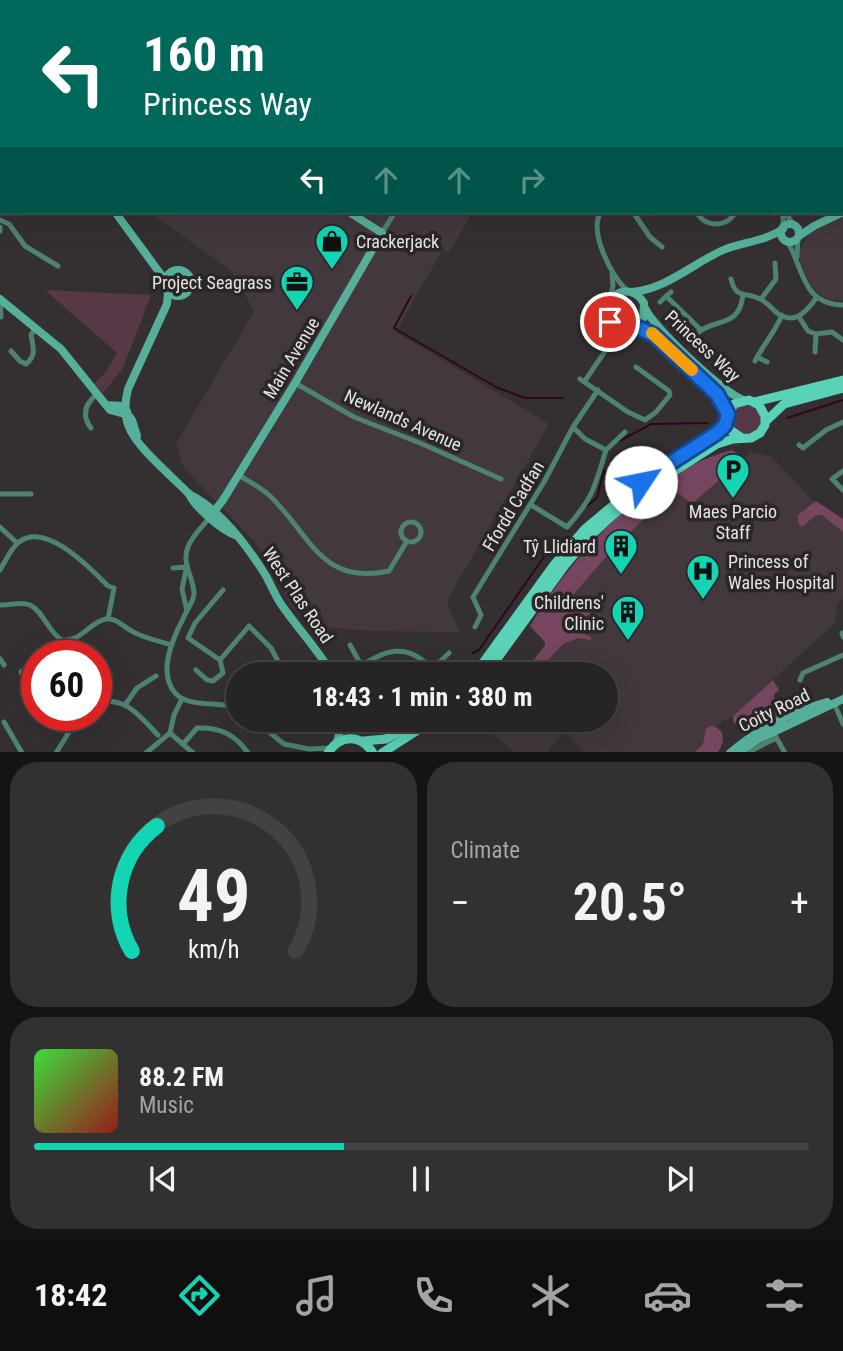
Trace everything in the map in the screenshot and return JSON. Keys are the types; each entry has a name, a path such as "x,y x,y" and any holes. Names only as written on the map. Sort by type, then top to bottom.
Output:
{"main road":[{"path":"484,662 554,565 586,529 641,482 717,433 734,404 843,380"},
{"path":"765,422 784,404 843,388"},
{"path":"495,662 565,565 597,529 631,500 717,443 756,436 763,429 763,410 749,401"},
{"path":"728,417 734,434 742,438"},
{"path":"332,748 358,740 386,738 397,732"},
{"path":"382,752 414,732"},
{"path":"358,740 373,752"}],"street":[{"path":"0,299 61,349 107,405 122,406 127,411 131,401 132,384 167,304 168,292 165,280 153,261 133,239 116,214"},
{"path":"352,214 382,233"},
{"name":"Main Avenue","path":"212,515 295,383 394,214"},
{"path":"600,214 596,230 611,270 618,282 630,292"},
{"path":"634,214 657,247"},
{"path":"698,214 711,225 729,220 734,214"},
{"path":"784,214 783,237 797,260 806,285 817,297 843,305"},
{"path":"786,214 798,228 797,260"},
{"name":"Princess Way","path":"761,239 792,242 819,223 839,214"},
{"path":"0,220 9,224 24,246 58,266"},
{"name":"Princess Way","path":"610,299 619,292 645,290 660,285 721,251 761,239 794,224 819,223"},
{"path":"153,261 173,271 186,273 190,280 187,292 167,304"},
{"path":"761,299 776,278 773,266"},
{"path":"611,270 613,283 607,311 613,337 582,381 628,412 645,420 670,396 669,391 636,367"},
{"path":"165,280 173,271"},
{"path":"730,283 737,292 761,299 782,315 799,317 817,297"},
{"name":"Princess Way","path":"632,328 643,319 649,296 660,285"},
{"path":"168,292 178,295"},
{"name":"Princess Way","path":"630,292 641,298 652,321 716,382 731,395 749,401"},
{"path":"660,302 668,294 699,332 735,321 743,295"},
{"path":"0,299 1,317"},
{"path":"610,299 592,306 611,323"},
{"path":"767,362 756,359 775,332 782,315"},
{"path":"799,317 806,330 816,334 832,332 843,340"},
{"name":"Princess Way","path":"611,323 620,329 643,329 654,335 717,394 728,417"},
{"path":"10,351 20,361 26,363 32,359 35,353 31,335 35,328"},
{"path":"610,344 632,328"},
{"path":"815,352 816,334"},
{"name":"Newlands Avenue","path":"295,383 354,417 501,479"},
{"name":"Ffordd Cadfan","path":"473,597 530,505 573,427 598,390"},
{"path":"91,428 86,422 85,411 87,403 97,394"},
{"name":"West Plas Road","path":"127,411 130,431 189,494 193,502 212,515 228,533 235,535 254,556 280,603 323,662"},
{"path":"799,445 803,448 826,430 843,422"},
{"path":"573,427 585,439 606,450"},
{"path":"530,505 567,527 588,502 597,485 606,450 625,432"},
{"path":"843,471 832,479 843,490"},
{"path":"239,475 269,495 321,556 334,566 358,575 389,572 407,541"},
{"path":"0,494 31,494"},
{"path":"212,515 188,545 187,567 194,595 172,645 167,670 175,693 183,699 226,704"},
{"path":"0,527 17,543"},
{"path":"0,570 17,543 32,538 55,543 80,558 114,589 108,619"},
{"path":"173,568 187,567"},
{"path":"187,567 182,589 186,614 195,623"},
{"path":"195,670 207,681 213,681 223,673 220,660 188,638 195,623 223,590"},
{"path":"465,592 473,597 481,618 475,627"},
{"path":"0,605 29,605 57,637 71,640 77,638 100,621 108,619 115,620 136,633 172,645"},
{"path":"220,660 249,626 271,648 278,662"},
{"path":"351,645 364,662"},
{"path":"369,662 387,652 404,650 416,655 421,662"},
{"path":"440,662 449,653"},
{"path":"800,680 803,673 843,655"},
{"path":"14,677 21,672"},
{"path":"125,705 137,688 156,676"},
{"path":"146,752 170,733 174,715 183,699"},
{"name":"Coity Road","path":"737,752 826,702 834,703 843,699"},
{"path":"112,701 141,715 158,735"},
{"path":"834,703 843,724"},
{"path":"4,722 22,752"},
{"path":"184,743 197,728 220,729 248,752"},
{"path":"56,752 69,732"},
{"path":"269,732 279,740 292,742 311,751 332,748"},
{"path":"353,732 358,740"},
{"path":"747,752 773,732 785,752"},
{"name":"Coity Road","path":"730,752 749,737 773,732"},
{"path":"170,733 193,752"}],"shaded area":[{"path":"152,214 472,214 449,252 443,249 396,332 549,424 447,601 459,632 373,631 311,626 291,606 255,542 184,468 176,444 254,311 232,271"},
{"path":"843,216 843,301 824,298 812,289 799,252 811,230"},
{"path":"45,290 151,295 123,368 103,393 94,384 106,372 117,353"},
{"path":"746,405 757,409 761,420 757,431 746,435 735,431 731,420 735,409"},
{"path":"732,450 738,454 739,463 692,504 679,494 672,494 618,543 572,596 572,600 583,611 598,598 601,602 578,625 580,632 591,637 591,640 578,638 563,644 546,662 532,662 545,642 530,626 568,571 615,519 670,477 700,461"},
{"name":"Princess of Wales Hospital","path":"751,452 772,457 814,502 821,515 843,528 843,598 838,603 834,624 733,716 719,723 699,752 585,752 565,732 618,732 618,662 537,662 546,650 570,592 636,520 670,491 677,492 693,504"},
{"path":"816,501 843,519 843,532 822,515 816,515 802,527 798,523 798,515"},
{"path":"773,680 779,690 774,694 774,698 784,716 751,729 739,727 733,721 733,716"},
{"path":"711,726 722,732 722,744 718,752 695,752 703,744 706,728"},
{"name":"Princess of Wales Hospital","path":"491,732 565,732 547,752 514,752"}],"waterway":[{"path":"411,296 394,328 496,387 525,398 563,398"},
{"path":"787,418 843,400"},
{"path":"620,441 651,424 707,423"},
{"path":"587,506 597,498 604,470"},
{"path":"544,551 552,549"},
{"path":"473,653 479,650 548,551"}],"slow traffic":[{"path":"652,333 692,370"}],"place":[{"name":"Crackerjack","path":"332,271"},
{"name":"Project Seagrass","path":"297,312"},
{"name":"Maes Parcio Staff","path":"733,500"},
{"name":"Tŷ Llidiard","path":"621,576"},
{"name":"Princess of Wales Hospital","path":"703,601"},
{"name":"Childrens' Clinic","path":"628,642"}],"route":[{"path":"610,322 624,330 639,328 649,331 717,394 728,414 725,425 717,433 641,482"}]}
